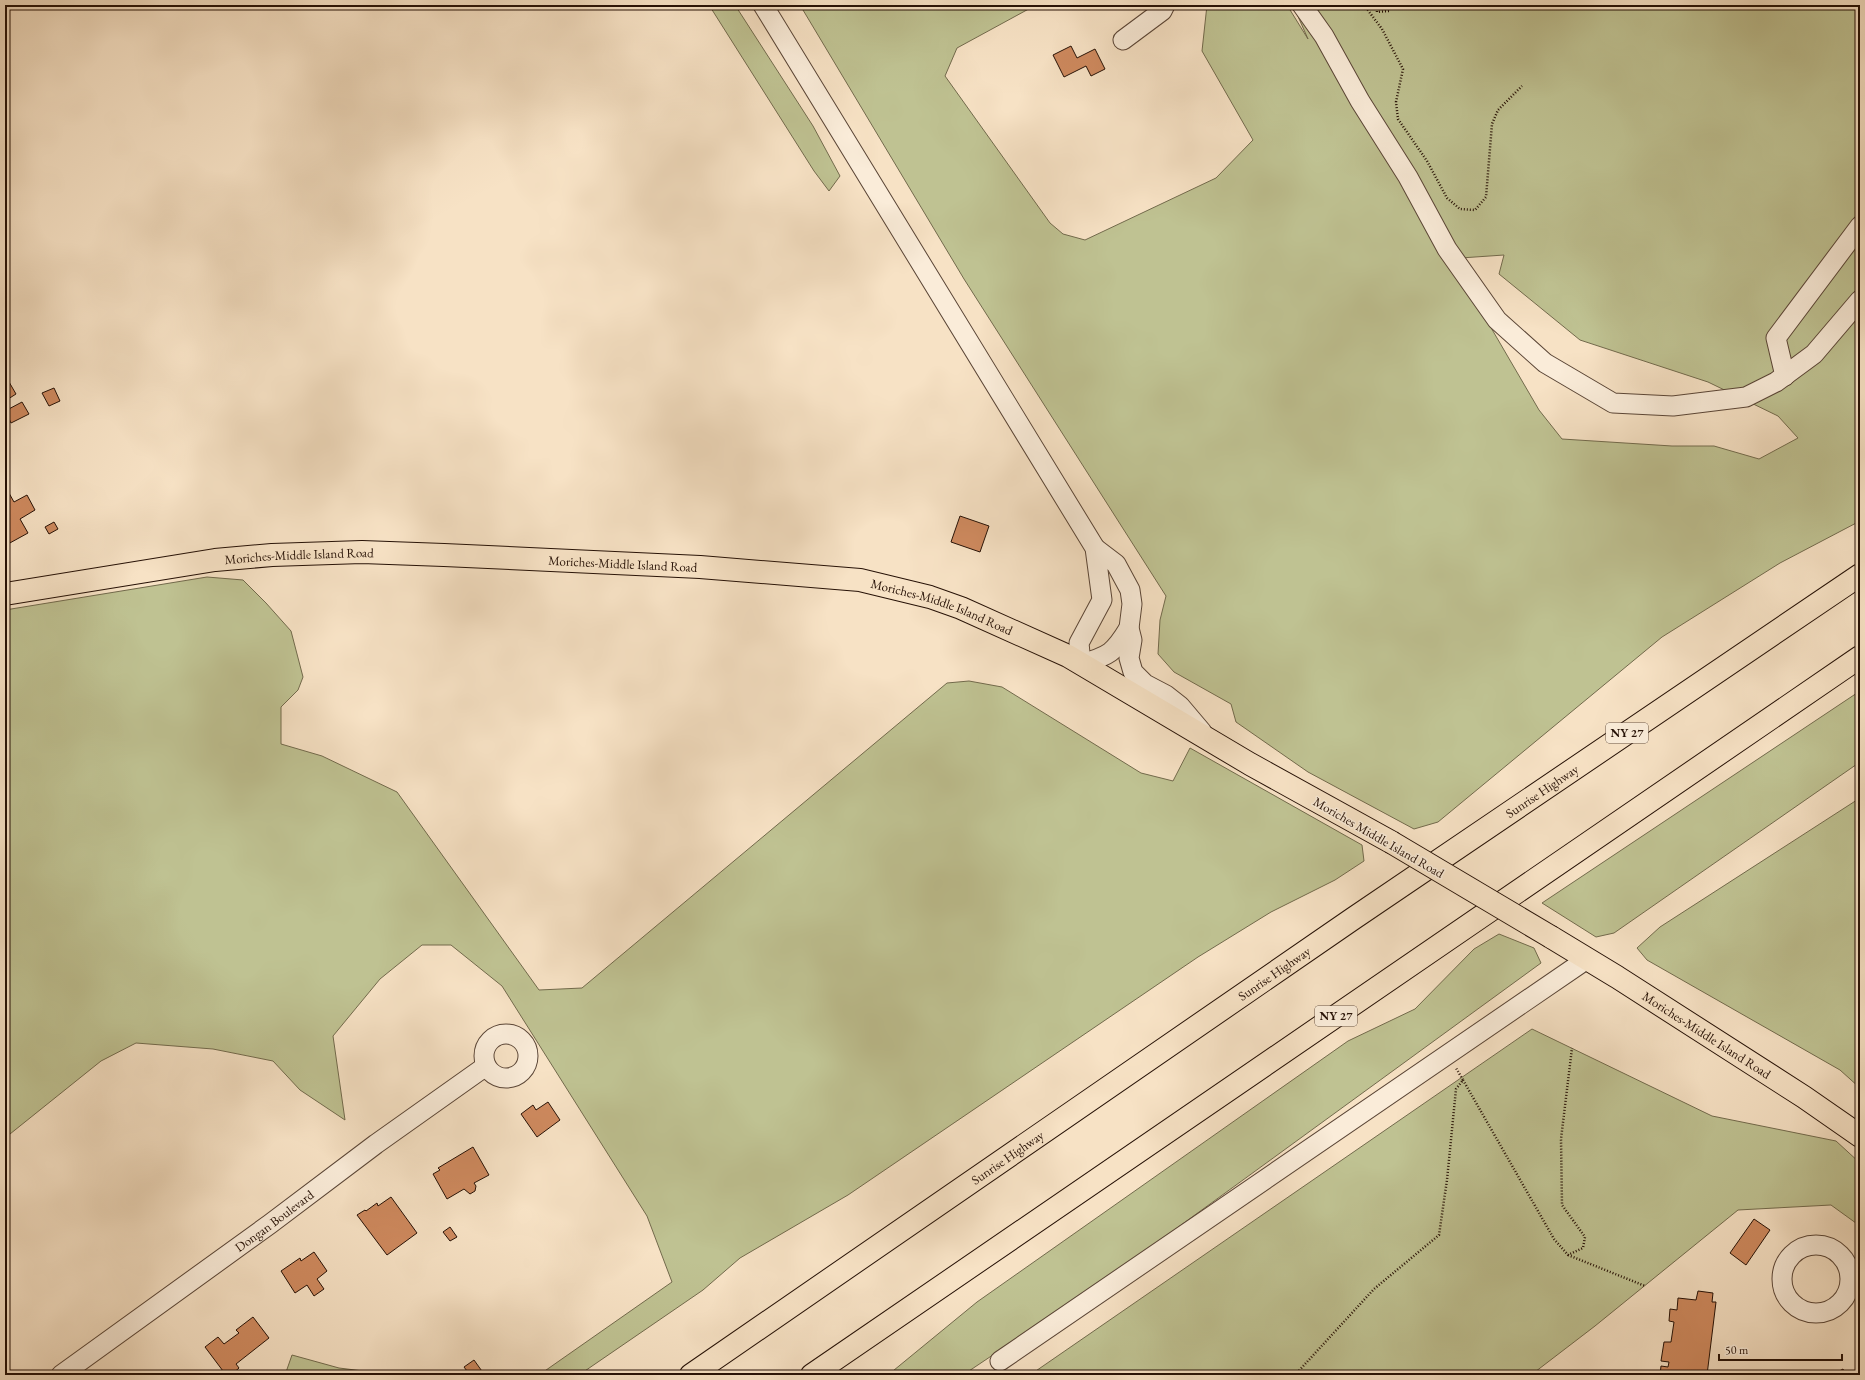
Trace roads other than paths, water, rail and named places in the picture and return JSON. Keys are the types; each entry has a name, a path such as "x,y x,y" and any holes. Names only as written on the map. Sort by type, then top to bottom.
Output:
{"main road":[{"name":"Moriches-Middle Island Road","path":"5,594 215,560 312,553 362,552 444,554 760,571 860,580 930,597 961,608 1081,664 1207,738"},
{"name":"Sunrise Highway","path":"691,1375 1347,923 1860,575"},
{"name":"NY 27","path":"812,1375 1860,657"},
{"name":"Moriches Middle Island Road","path":"1207,738 1390,842 1551,937"},
{"name":"Moriches-Middle Island Road","path":"1551,937 1617,977 1804,1097 1860,1136"}],"street":[{"path":"764,5 1095,548 1116,564 1130,590 1132,604 1129,628 1132,640 1129,658 1133,672 1144,684 1166,695 1180,706 1207,738"},
{"path":"1123,40 1162,11 1165,5"},
{"path":"1302,5 1324,36 1360,100 1408,177 1447,249 1497,320 1545,363 1613,403 1673,406 1746,397 1776,382 1814,354 1860,300"},
{"path":"1785,376 1776,338 1860,226"},
{"path":"1095,548 1102,600 1080,643 1081,664 1101,658 1116,649 1129,628"},
{"path":"1000,1361 1587,959"},
{"name":"Dongan Boulevard","path":"61,1375 270,1224 376,1144 486,1066"}]}
